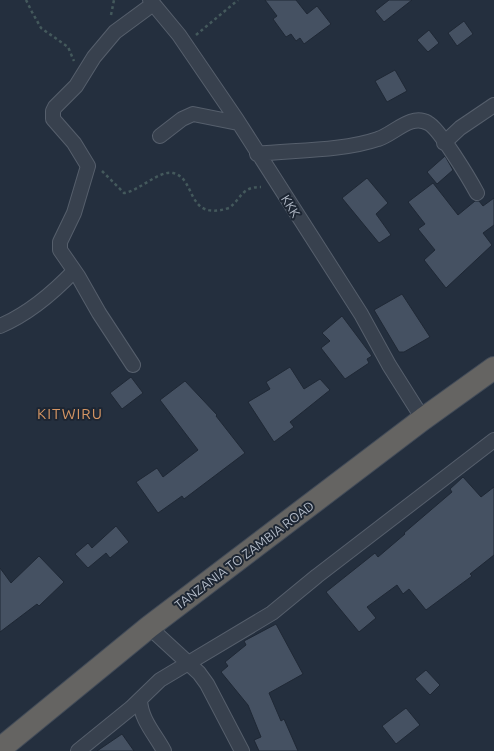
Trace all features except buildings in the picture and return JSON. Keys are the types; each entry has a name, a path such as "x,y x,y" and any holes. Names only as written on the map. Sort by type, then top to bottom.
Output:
{"highway":[{"name":"TANZANIA TO ZAMBIA ROAD","path":"0,749 149,627 423,419 494,368"}],"street":[{"path":"133,365 74,271 62,255 60,246 74,214 87,173 86,161 67,133 53,119 52,114 58,102 84,75 94,57 114,32 152,2"},
{"name":"KKK","path":"152,2 186,44 238,123 361,314 389,365 423,419"},
{"path":"444,143 460,128 494,105"},
{"path":"160,136 182,119 193,114 238,123"},
{"path":"257,154 366,143 387,135 407,122 415,121 429,123 462,167 477,193"},
{"path":"0,326 32,308 56,289 74,271"},
{"path":"78,751 140,700 160,680 272,613 317,576 494,440"},
{"path":"149,627 199,673 207,684 242,751"},
{"path":"140,700 140,709 144,719 164,751"}],"path":[{"path":"26,0 41,28 68,47 73,60 84,75"},
{"path":"186,44 238,0"},
{"path":"87,173 95,169 102,170 122,192 126,193 167,172 173,173 187,185 192,197 198,205 215,210 229,208 240,194 248,188 259,186 280,188"}],"district":[{"name":"KITWIRU","path":"70,413"}]}
